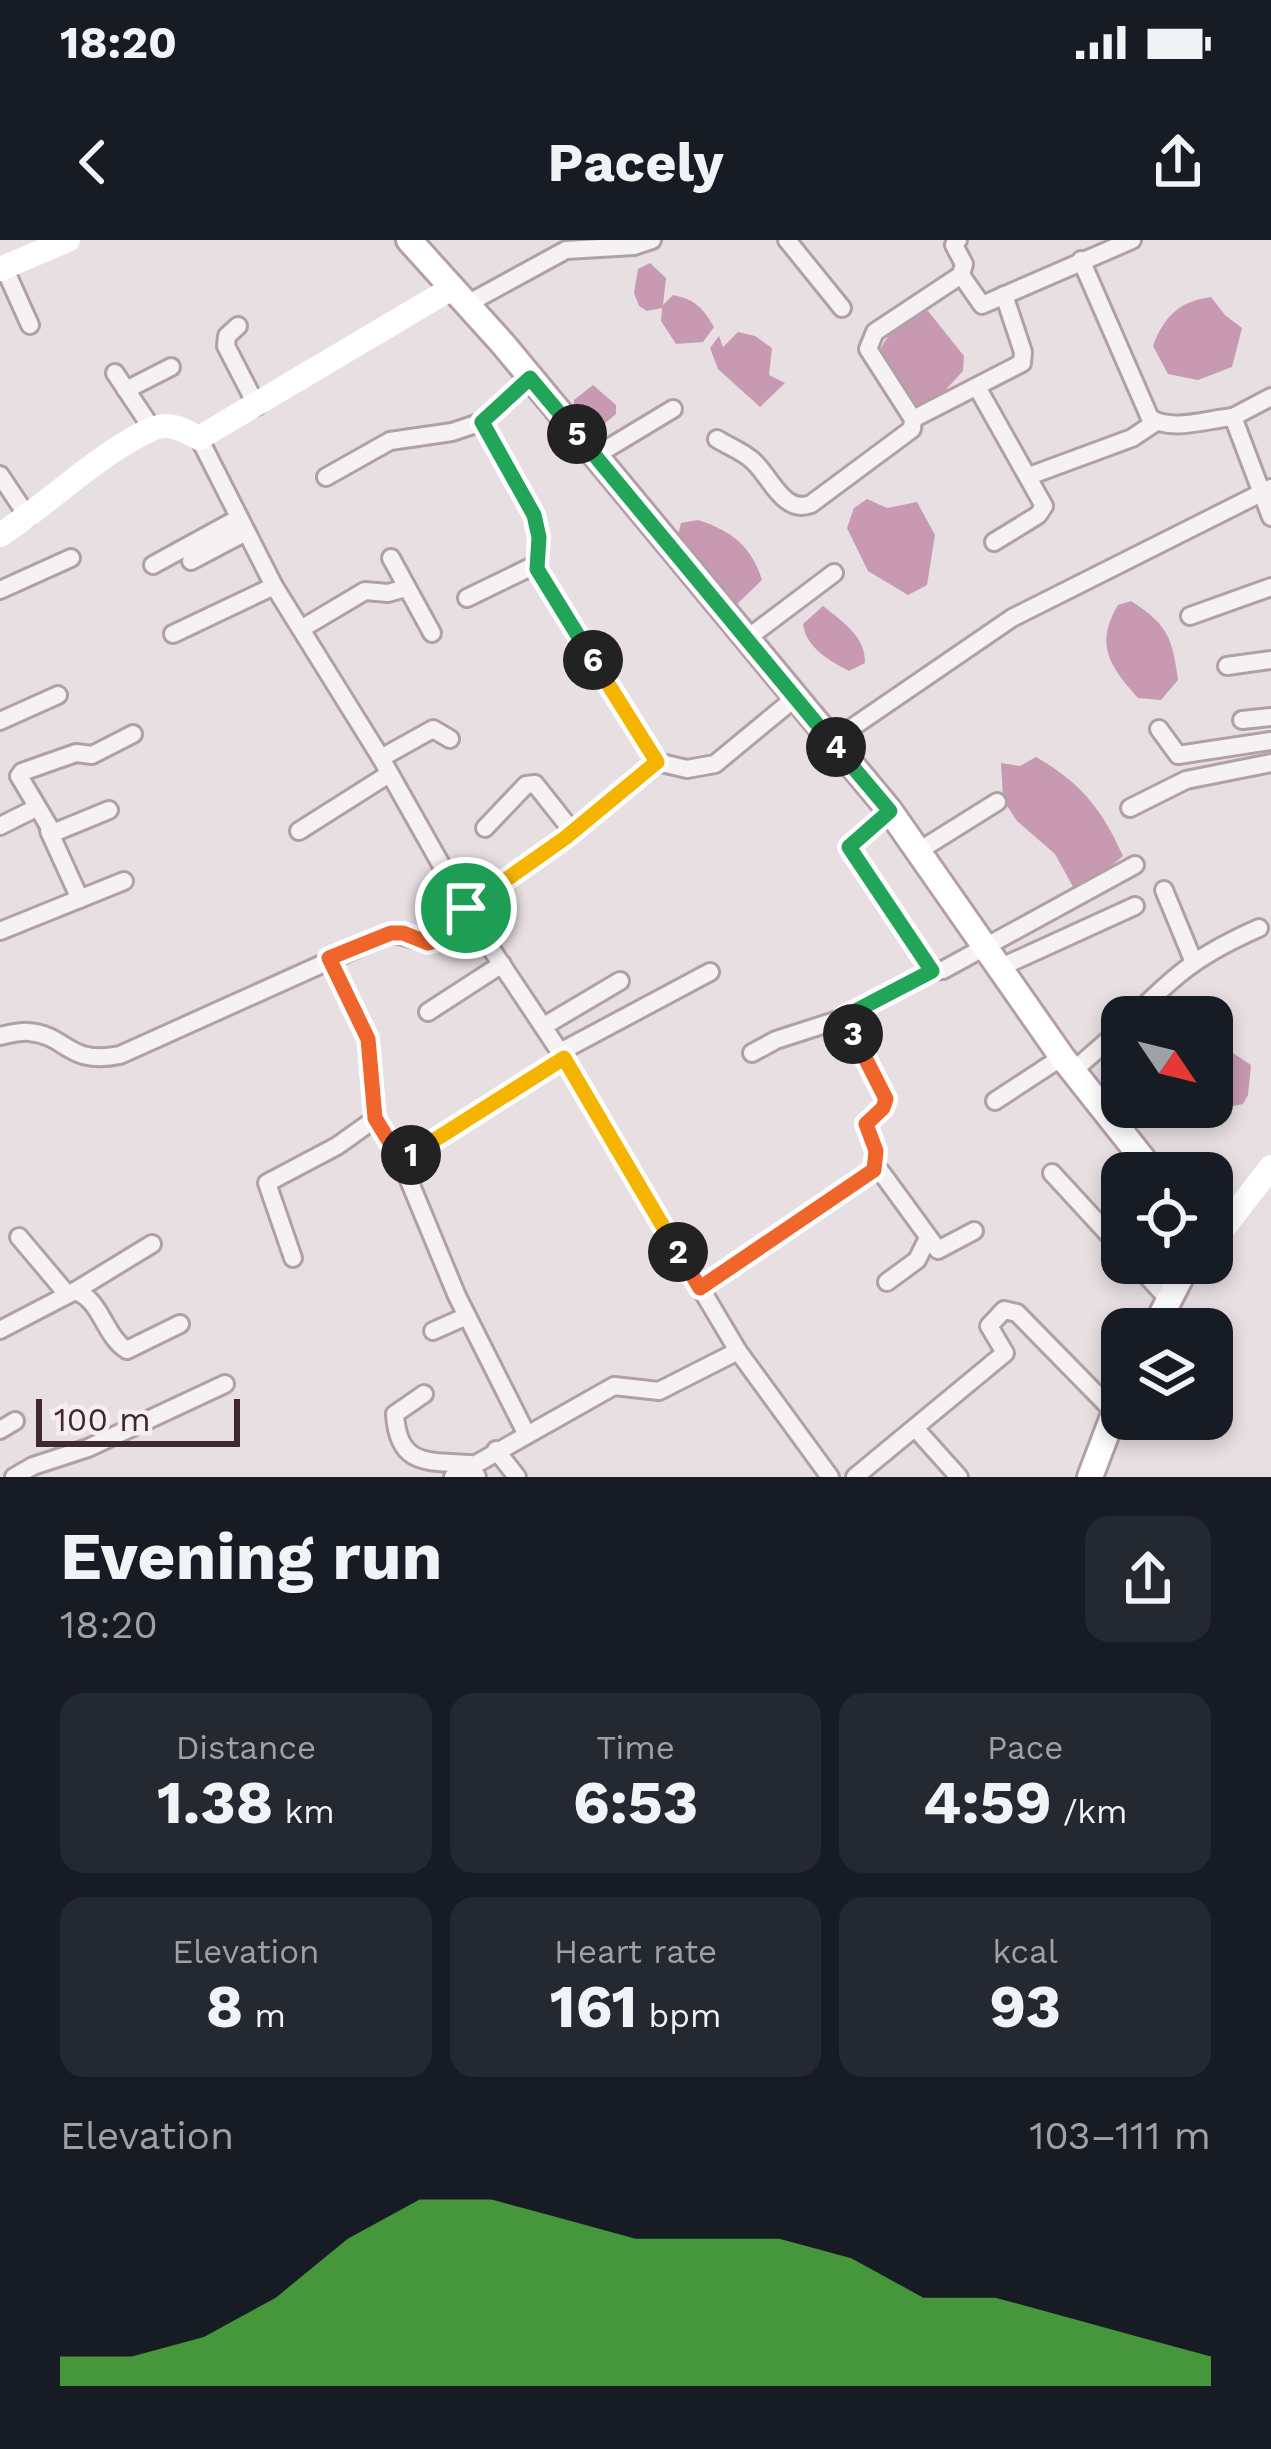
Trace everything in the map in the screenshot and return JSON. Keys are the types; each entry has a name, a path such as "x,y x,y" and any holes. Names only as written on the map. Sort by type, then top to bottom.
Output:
{"main road":[{"path":"2,268 68,240"},
{"path":"409,240 530,378 890,811 1067,1064 1137,1152"},
{"path":"0,535 98,463 153,430 177,427 199,438 460,296"},
{"path":"1233,1219 1267,1181"},
{"path":"1166,1308 1178,1284"},
{"path":"1090,1477 1104,1440"}],"street":[{"path":"460,296 566,250 634,246 652,240"},
{"path":"788,240 842,308"},
{"path":"716,439 751,459 791,506 803,508 912,428 913,419 868,349 874,332 961,274 964,264 954,245 958,240"},
{"path":"961,274 982,305 1132,240"},
{"path":"1082,260 1135,391 1156,422"},
{"path":"2,268 30,326"},
{"path":"913,419 1020,365 1024,359 1004,295"},
{"path":"238,326 227,336 226,346 257,406"},
{"path":"126,390 171,367"},
{"path":"115,373 153,430"},
{"path":"326,477 390,441 452,432 482,422 530,378"},
{"path":"977,387 1043,502 1042,511 994,542"},
{"path":"1029,476 1132,438 1156,422 1233,417 1271,398"},
{"path":"595,456 673,409"},
{"path":"1233,417 1266,490 1271,517"},
{"path":"482,422 534,515 539,537 537,564 544,581 657,762 686,770 715,764 795,698"},
{"path":"199,438 274,586 470,916 562,1055 738,1351 830,1477"},
{"path":"0,475 28,517"},
{"path":"831,742 1012,618 1266,490"},
{"path":"191,561 243,525"},
{"path":"153,565 243,525"},
{"path":"0,590 71,558"},
{"path":"391,558 432,633"},
{"path":"466,598 537,564"},
{"path":"746,640 834,573"},
{"path":"173,634 274,586"},
{"path":"1190,616 1271,587"},
{"path":"301,629 365,591 388,593 406,588"},
{"path":"1227,666 1271,660"},
{"path":"0,721 58,694"},
{"path":"1242,720 1271,717"},
{"path":"298,831 433,729 450,739"},
{"path":"1159,729 1178,755 1271,741"},
{"path":"80,899 19,778 22,772 76,753 92,755 133,734"},
{"path":"0,1036 27,1031 84,1058 120,1055 391,933 428,943 451,937 470,916 657,762"},
{"path":"1130,808 1186,780 1271,763"},
{"path":"485,828 526,785 535,784 573,832"},
{"path":"917,852 997,802"},
{"path":"0,826 36,808"},
{"path":"49,831 61,832 109,810"},
{"path":"890,811 849,847 932,971"},
{"path":"752,1053 844,1017 932,971 943,970 1135,865"},
{"path":"0,931 124,880"},
{"path":"1164,890 1193,960"},
{"path":"999,968 1135,906"},
{"path":"1155,996 1193,960 1259,928"},
{"path":"329,958 368,1039 375,1118 401,1161 466,1316 526,1432"},
{"path":"428,1012 502,964"},
{"path":"401,1161 562,1055 710,972"},
{"path":"544,1026 620,981"},
{"path":"700,1288 874,1170 876,1151 866,1124 886,1099 844,1017"},
{"path":"994,1102 1101,1042"},
{"path":"293,1258 267,1183 337,1146 375,1118"},
{"path":"874,1170 881,1172 938,1250 974,1232"},
{"path":"1052,1173 1101,1226"},
{"path":"19,1237 71,1293 85,1294 118,1345 128,1350 180,1324"},
{"path":"887,1282 917,1260 928,1238"},
{"path":"0,1330 152,1244"},
{"path":"1154,1284 1170,1301"},
{"path":"855,1477 1005,1354 989,1325 1004,1310 1017,1313 1101,1387"},
{"path":"433,1331 466,1316"},
{"path":"453,1477 474,1470 526,1432 614,1387 659,1391 738,1351"},
{"path":"14,1477 225,1384"},
{"path":"424,1394 395,1414 406,1452 417,1460 474,1470"},
{"path":"915,1428 959,1477"},
{"path":"496,1450 517,1477"}],"shaded area":[{"path":"650,263 666,278 663,305 673,295 681,297 698,305 710,320 714,327 703,342 676,344 661,321 662,308 647,311 639,306 634,293 638,269"},
{"path":"1211,297 1242,328 1232,367 1198,380 1168,374 1153,346 1162,326 1182,306"},
{"path":"928,311 964,356 963,371 927,410 910,406 877,359 896,328"},
{"path":"738,332 755,336 772,348 769,375 785,383 760,407 718,369 710,348 719,336 723,347"},
{"path":"593,385 616,405 616,414 592,434 574,411 574,400"},
{"path":"867,499 887,508 917,502 935,535 927,585 908,595 868,571 847,528 854,508"},
{"path":"698,520 739,541 762,580 732,609 676,543 681,523"},
{"path":"1131,601 1161,625 1170,642 1178,680 1161,700 1138,698 1108,654 1111,619 1118,605"},
{"path":"823,606 857,637 865,663 849,671 814,647 803,624"},
{"path":"1036,757 1088,799 1123,856 1077,894 1055,854 1017,821 1003,800 1001,763 1020,766"},
{"path":"1233,1053 1251,1065 1243,1104 1233,1106"}],"route":[{"path":"530,378 890,811 849,847 932,971 844,1017 886,1099 866,1124 876,1151 874,1170 700,1288 564,1058 401,1161 375,1118 368,1039 329,958 391,933 428,943 451,937 474,923 466,908 565,838 657,762 537,569 538,525 482,422 530,378"}]}
